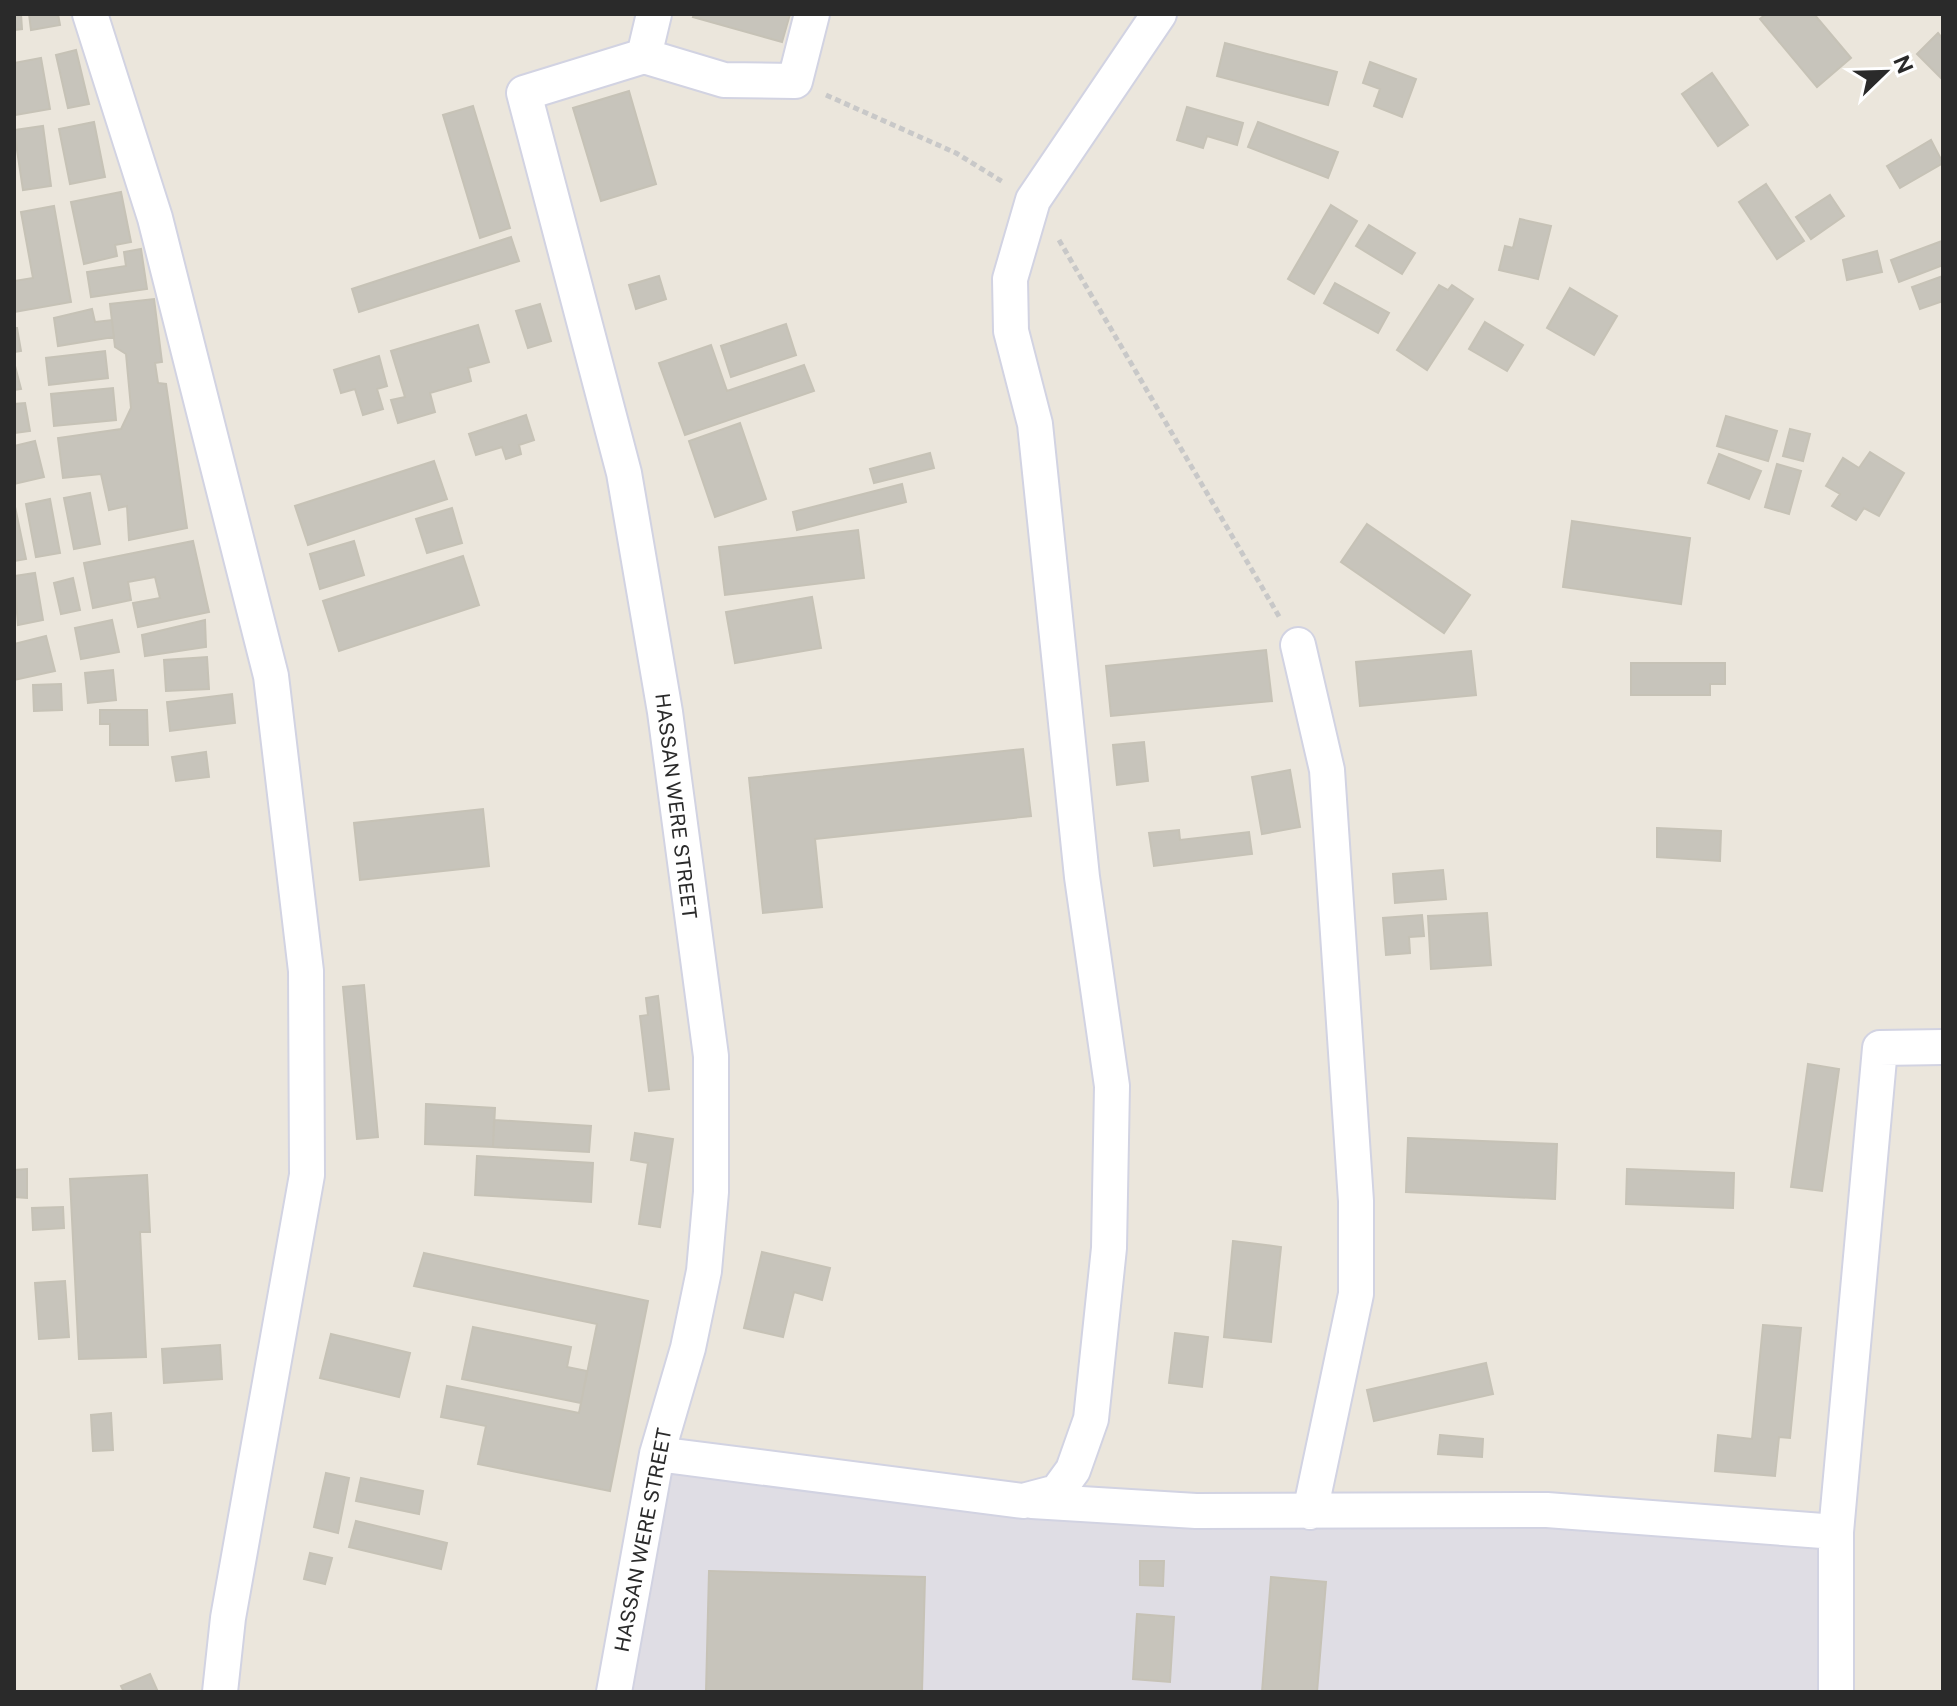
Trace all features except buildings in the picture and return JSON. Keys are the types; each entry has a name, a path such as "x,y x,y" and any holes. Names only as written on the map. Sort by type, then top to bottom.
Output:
{"street":[{"path":"90,14 155,218 271,676 306,971 307,1175 228,1618 220,1692"},
{"path":"654,14 644,56 724,80 795,81 812,14"},
{"path":"1023,1501 1057,1492 1073,1470 1091,1419 1109,1248 1112,1086 1082,877 1035,424 1011,331 1010,279 1033,200 1159,14"},
{"name":"HASSAN WERE STREET","path":"614,1692 657,1454 688,1348 704,1271 711,1192 711,1056 665,712 624,473 524,93 644,56"},
{"path":"1298,645 1327,770 1356,1201 1356,1294 1310,1512"},
{"path":"1836,1692 1836,1532 1880,1048 1943,1047"},
{"path":"657,1454 1023,1501 1196,1511 1547,1510 1836,1532"}],"path":[{"path":"795,81 956,153 1033,200 1078,270 1167,428 1298,645"}],"shaded area":[{"path":"660,1453 1079,1508 1840,1528 1838,1692 616,1692"}]}
